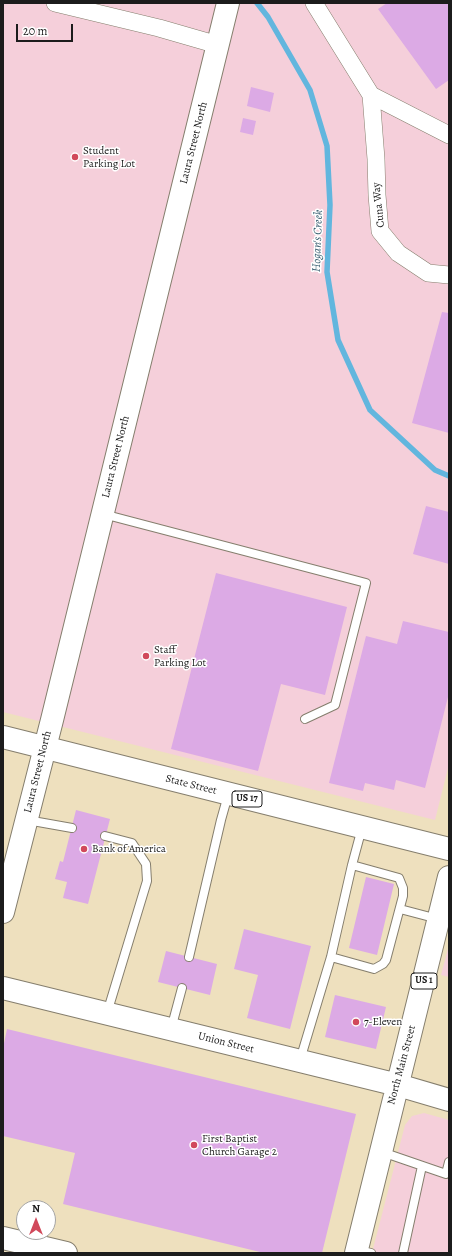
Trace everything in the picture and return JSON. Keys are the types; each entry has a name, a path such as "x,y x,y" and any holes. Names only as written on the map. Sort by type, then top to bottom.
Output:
{"main road":[{"name":"Laura Street North","path":"3,912 228,3"},
{"name":"State Street","path":"3,737 449,849"},
{"name":"North Main Street","path":"361,1252 390,1113 449,877"},
{"name":"Union Street","path":"3,988 398,1085 449,1100"},
{"path":"3,1238 66,1253"}],"street":[{"path":"55,3 158,28 218,45"},
{"name":"Cuna Way","path":"314,3 371,95 380,231 398,253 428,273 449,275"},
{"path":"371,95 449,135"}],"lane":[{"path":"102,514 366,583 335,705 305,720"},
{"path":"189,957 228,794"},
{"path":"26,820 72,828"},
{"path":"300,1061 331,958 362,828"},
{"path":"105,836 132,843 146,864 146,881 107,1013"},
{"path":"331,958 374,969 378,968 386,960 400,909 403,888 399,878 352,865"},
{"path":"400,909 439,919"},
{"path":"171,1030 182,988"},
{"path":"381,1152 448,1176 449,1162"},
{"path":"403,1253 422,1166"}],"shaded area":[{"path":"3,3 449,3 449,764 435,820 3,712"},
{"path":"449,945 449,977 441,975"},
{"path":"424,1113 449,1120 449,1253 372,1253 405,1125 412,1116"}],"building":[{"path":"387,3 449,3 449,80 436,89 378,9"},
{"path":"251,87 274,93 270,112 247,106"},
{"path":"243,118 256,121 253,135 240,132"},
{"path":"442,312 449,313 449,433 412,423"},
{"path":"426,506 449,512 449,564 413,554"},
{"path":"216,573 347,607 325,695 281,684 258,771 171,749"},
{"path":"403,621 449,632 449,693 425,788 396,780 394,790 365,783 363,791 329,783 366,636 397,644"},
{"name":"Bank of America","path":"76,810 110,819 88,904 63,898 67,882 55,879 60,861 63,862"},
{"path":"366,877 394,884 377,955 349,948"},
{"path":"244,929 311,946 290,1029 247,1018 258,975 234,969"},
{"path":"166,951 217,964 210,995 158,982"},
{"name":"7-Eleven","path":"335,995 386,1007 376,1049 325,1037"},
{"name":"First Baptist Church Garage 2","path":"7,1029 356,1114 322,1253 264,1253 63,1204 75,1153 3,1136 3,1048"}],"waterway":[{"name":"Hogan's Creek","path":"257,3 268,17 310,90 327,146 330,205 327,272 338,340 370,410 435,470 449,476"}],"place":[{"name":"Student Parking Lot","path":"75,157"},
{"name":"Staff Parking Lot","path":"146,656"},
{"name":"Bank of America","path":"84,849"},
{"name":"7-Eleven","path":"356,1022"},
{"name":"First Baptist Church Garage 2","path":"194,1145"}]}
